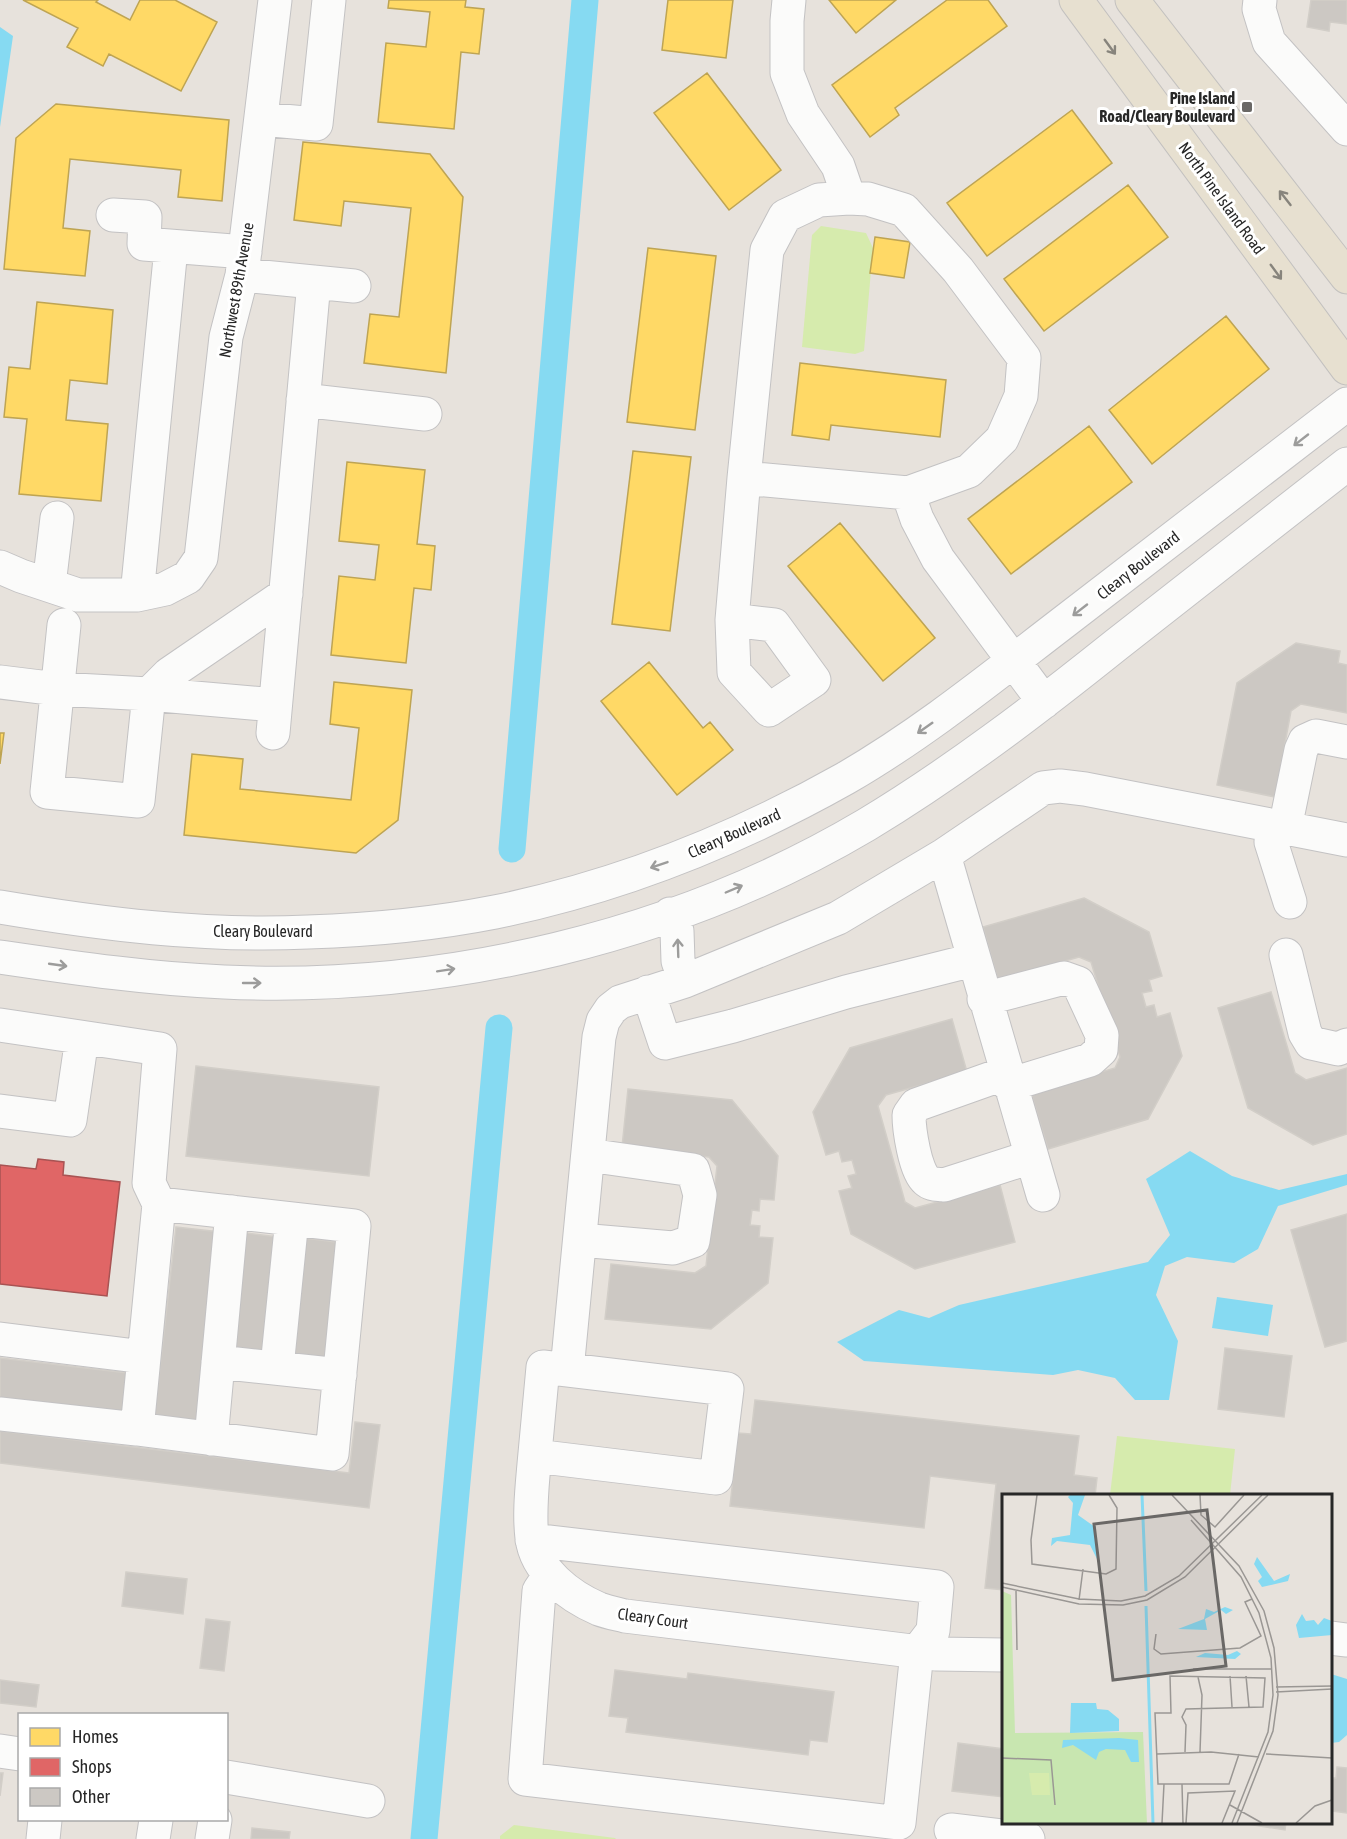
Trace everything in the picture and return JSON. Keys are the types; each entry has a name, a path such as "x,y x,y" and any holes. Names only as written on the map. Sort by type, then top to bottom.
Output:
{"main road":[{"name":"North Pine Island Road","path":"1076,0 1347,368"},
{"path":"1132,0 1347,277"}],"street":[{"name":"Northwest 89th Avenue","path":"137,595 165,590 188,577 201,558 226,337 244,264 275,0"},
{"path":"261,119 316,124 329,0"},
{"path":"789,0 787,73 803,114 838,166 849,198"},
{"path":"1260,0 1259,9 1269,42 1347,129"},
{"path":"1310,87 1347,92"},
{"path":"732,620 744,478 767,250 785,216 819,200 868,199 904,210 958,270 1024,358 1021,396 1002,439 969,471 908,493 744,478"},
{"path":"113,215 145,217 144,244 244,264 314,282 354,286"},
{"path":"0,567 78,595 137,595 171,248"},
{"path":"0,682 57,689 149,694 274,719 314,282"},
{"path":"303,400 425,414"},
{"name":"Cleary Boulevard","path":"0,907 130,925 213,932 305,933 399,926 493,912 572,893 676,860 766,820 847,777 925,728 1347,404"},
{"path":"0,957 132,975 226,982 320,982 414,975 510,960 602,937 670,914 782,870 866,825 986,747 1347,464"},
{"path":"908,493 917,519 938,559 1044,702"},
{"path":"49,585 57,518"},
{"path":"64,625 47,792 138,801 149,694 169,674 286,594"},
{"path":"1290,902 1271,842 1279,827 1301,750 1305,741 1316,736 1347,742"},
{"path":"535,1456 716,1478 727,1389 567,1370 603,1022 611,1009 620,1002 685,981 838,918 944,855 1043,788 1060,786 1085,789 1347,840"},
{"path":"944,855 1007,1079 1043,1195"},
{"path":"670,914 677,931 678,961 685,981"},
{"path":"1286,955 1305,1033 1311,1043 1338,1049 1347,1045"},
{"path":"648,992 665,1043 732,1026 846,992 973,960"},
{"path":"984,999 1064,978 1078,983 1102,1035 1101,1050 1090,1060 1007,1079 916,1105 909,1115 910,1137 923,1179 930,1183 944,1185 1031,1157"},
{"path":"0,1025 160,1049 149,1183 159,1204 137,1430"},
{"path":"0,1111 70,1120 82,1038"},
{"path":"580,1240 673,1248 693,1241 700,1195 693,1170 588,1155"},
{"path":"0,1414 332,1454 354,1226 159,1204"},
{"path":"211,1439 232,1212"},
{"path":"277,1367 292,1219"},
{"path":"0,1339 144,1357"},
{"path":"218,1362 340,1375"},
{"name":"Cleary Court","path":"567,1370 543,1367 530,1504 532,1540 539,1558 549,1576 578,1598 600,1610 625,1616 936,1654 1002,1655"},
{"path":"532,1540 937,1587 933,1631 917,1652 899,1823 525,1779 539,1591 549,1576"},
{"path":"1332,1638 1347,1640"},
{"path":"0,1751 18,1754"},
{"path":"228,1778 368,1801"},
{"path":"43,1839 45,1821"},
{"path":"153,1839 156,1821"},
{"path":"212,1839 215,1821"},
{"path":"951,1830 1028,1839"}],"green space":[{"path":"821,226 866,233 873,248 864,351 855,354 802,347 812,235"},
{"path":"1117,1436 1235,1449 1230,1494 1110,1494"},
{"path":"514,1825 616,1839 500,1839 500,1836"}],"water":[{"path":"0,27 13,36 0,127"},
{"path":"1190,1151 1232,1176 1279,1190 1347,1174 1347,1185 1278,1206 1258,1249 1234,1263 1187,1257 1165,1266 1156,1295 1178,1341 1169,1400 1135,1400 1115,1378 1078,1370 1053,1375 864,1361 837,1342 899,1310 929,1318 959,1305 1148,1262 1170,1235 1146,1179"},
{"path":"1217,1297 1273,1305 1268,1336 1212,1328"},
{"path":"1332,1674 1347,1679 1347,1735 1339,1742 1332,1743"}],"building: Homes":[{"path":"23,0 98,0 96,2 130,20 140,0 175,0 217,22 181,91 109,54 103,66 67,47 78,28"},
{"path":"389,0 466,0 465,7 484,9 479,54 461,52 454,129 378,122 386,43 426,47 430,12 388,8"},
{"path":"668,0 733,0 726,58 662,50"},
{"path":"829,0 896,0 856,33"},
{"path":"947,0 988,0 1007,26 895,108 899,115 870,137 832,85"},
{"path":"707,73 781,170 729,210 654,113"},
{"path":"56,104 229,120 222,201 178,197 181,170 70,159 63,228 90,231 85,276 4,269 16,138"},
{"path":"1072,110 1112,163 987,256 947,203"},
{"path":"303,142 430,154 463,197 446,373 364,363 370,314 399,317 411,208 344,201 341,226 294,220"},
{"path":"1128,185 1168,237 1044,331 1004,279"},
{"path":"875,237 910,242 904,278 870,273"},
{"path":"648,248 716,256 695,430 627,422"},
{"path":"37,302 113,310 107,384 70,380 66,420 108,424 101,501 19,494 27,419 4,417 9,367 30,369"},
{"path":"1226,316 1269,369 1152,464 1109,410"},
{"path":"800,363 946,380 940,437 831,425 829,440 792,435"},
{"path":"1089,426 1132,482 1011,574 968,519"},
{"path":"633,451 691,457 670,631 612,624"},
{"path":"347,462 425,470 417,544 435,546 431,590 414,588 406,663 331,655 339,576 375,580 379,545 339,541"},
{"path":"840,523 935,638 883,681 788,566"},
{"path":"649,662 703,728 710,722 733,750 677,795 601,701"},
{"path":"334,682 412,690 398,820 356,853 184,835 192,754 243,759 240,789 351,800 359,728 330,724"},
{"path":"0,733 4,733 0,764"}],"building: Shops":[{"path":"38,1159 64,1162 63,1175 120,1182 107,1296 0,1284 0,1165 36,1169"}],"building: Other":[{"path":"1311,0 1347,0 1347,24 1330,22 1329,31 1307,27"},
{"path":"1296,643 1340,651 1338,663 1347,665 1347,713 1301,704 1291,711 1275,797 1217,785 1237,683"},
{"path":"1084,898 1149,932 1162,976 1149,980 1152,991 1142,993 1146,1007 1154,1005 1157,1017 1170,1013 1182,1056 1148,1119 1048,1149 1031,1093 1115,1068 1120,1057 1091,962 1079,957 998,980 983,927"},
{"path":"1271,992 1295,1073 1306,1080 1347,1068 1347,1134 1313,1145 1248,1108 1218,1008"},
{"path":"952,1019 967,1072 886,1095 878,1106 905,1202 915,1208 1000,1185 1015,1242 915,1269 851,1234 839,1191 852,1188 848,1176 856,1174 852,1160 842,1162 839,1151 826,1155 813,1112 850,1048"},
{"path":"196,1066 379,1087 369,1176 186,1156"},
{"path":"628,1089 732,1100 778,1156 774,1200 760,1199 759,1211 752,1210 750,1225 760,1226 759,1237 773,1238 768,1283 711,1329 605,1319 611,1264 695,1273 706,1266 717,1166 709,1157 622,1147"},
{"path":"1347,1214 1347,1341 1325,1347 1291,1230"},
{"path":"176,1227 220,1232 197,1426 154,1421"},
{"path":"246,1233 278,1237 264,1354 232,1350"},
{"path":"305,1238 343,1243 328,1360 291,1355"},
{"path":"1225,1348 1292,1356 1284,1417 1218,1409"},
{"path":"0,1358 128,1373 122,1422 0,1407"},
{"path":"755,1400 1079,1436 1074,1475 1097,1478 1095,1494 1002,1494 1002,1590 985,1588 996,1484 930,1476 924,1528 730,1506 738,1433 751,1434"},
{"path":"355,1422 380,1425 369,1508 0,1463 0,1431 349,1473"},
{"path":"126,1572 187,1579 183,1614 122,1606"},
{"path":"206,1619 230,1622 224,1671 200,1668"},
{"path":"615,1670 687,1679 688,1673 834,1692 827,1742 810,1740 808,1755 626,1732 628,1718 609,1716"},
{"path":"0,1680 39,1685 36,1707 0,1703"},
{"path":"958,1743 1002,1749 1002,1797 952,1791"},
{"path":"1337,1767 1347,1768 1347,1813 1332,1811 1332,1778 1336,1778"},
{"path":"0,1773 3,1773 0,1796"},
{"path":"1248,1824 1286,1824 1285,1830"},
{"path":"252,1828 290,1832 289,1839 251,1839"}],"waterway":[{"path":"512,849 585,0"},
{"path":"424,1839 499,1028"}],"place":[{"name":"Pine Island Road/Cleary Boulevard","path":"1247,107"}]}
